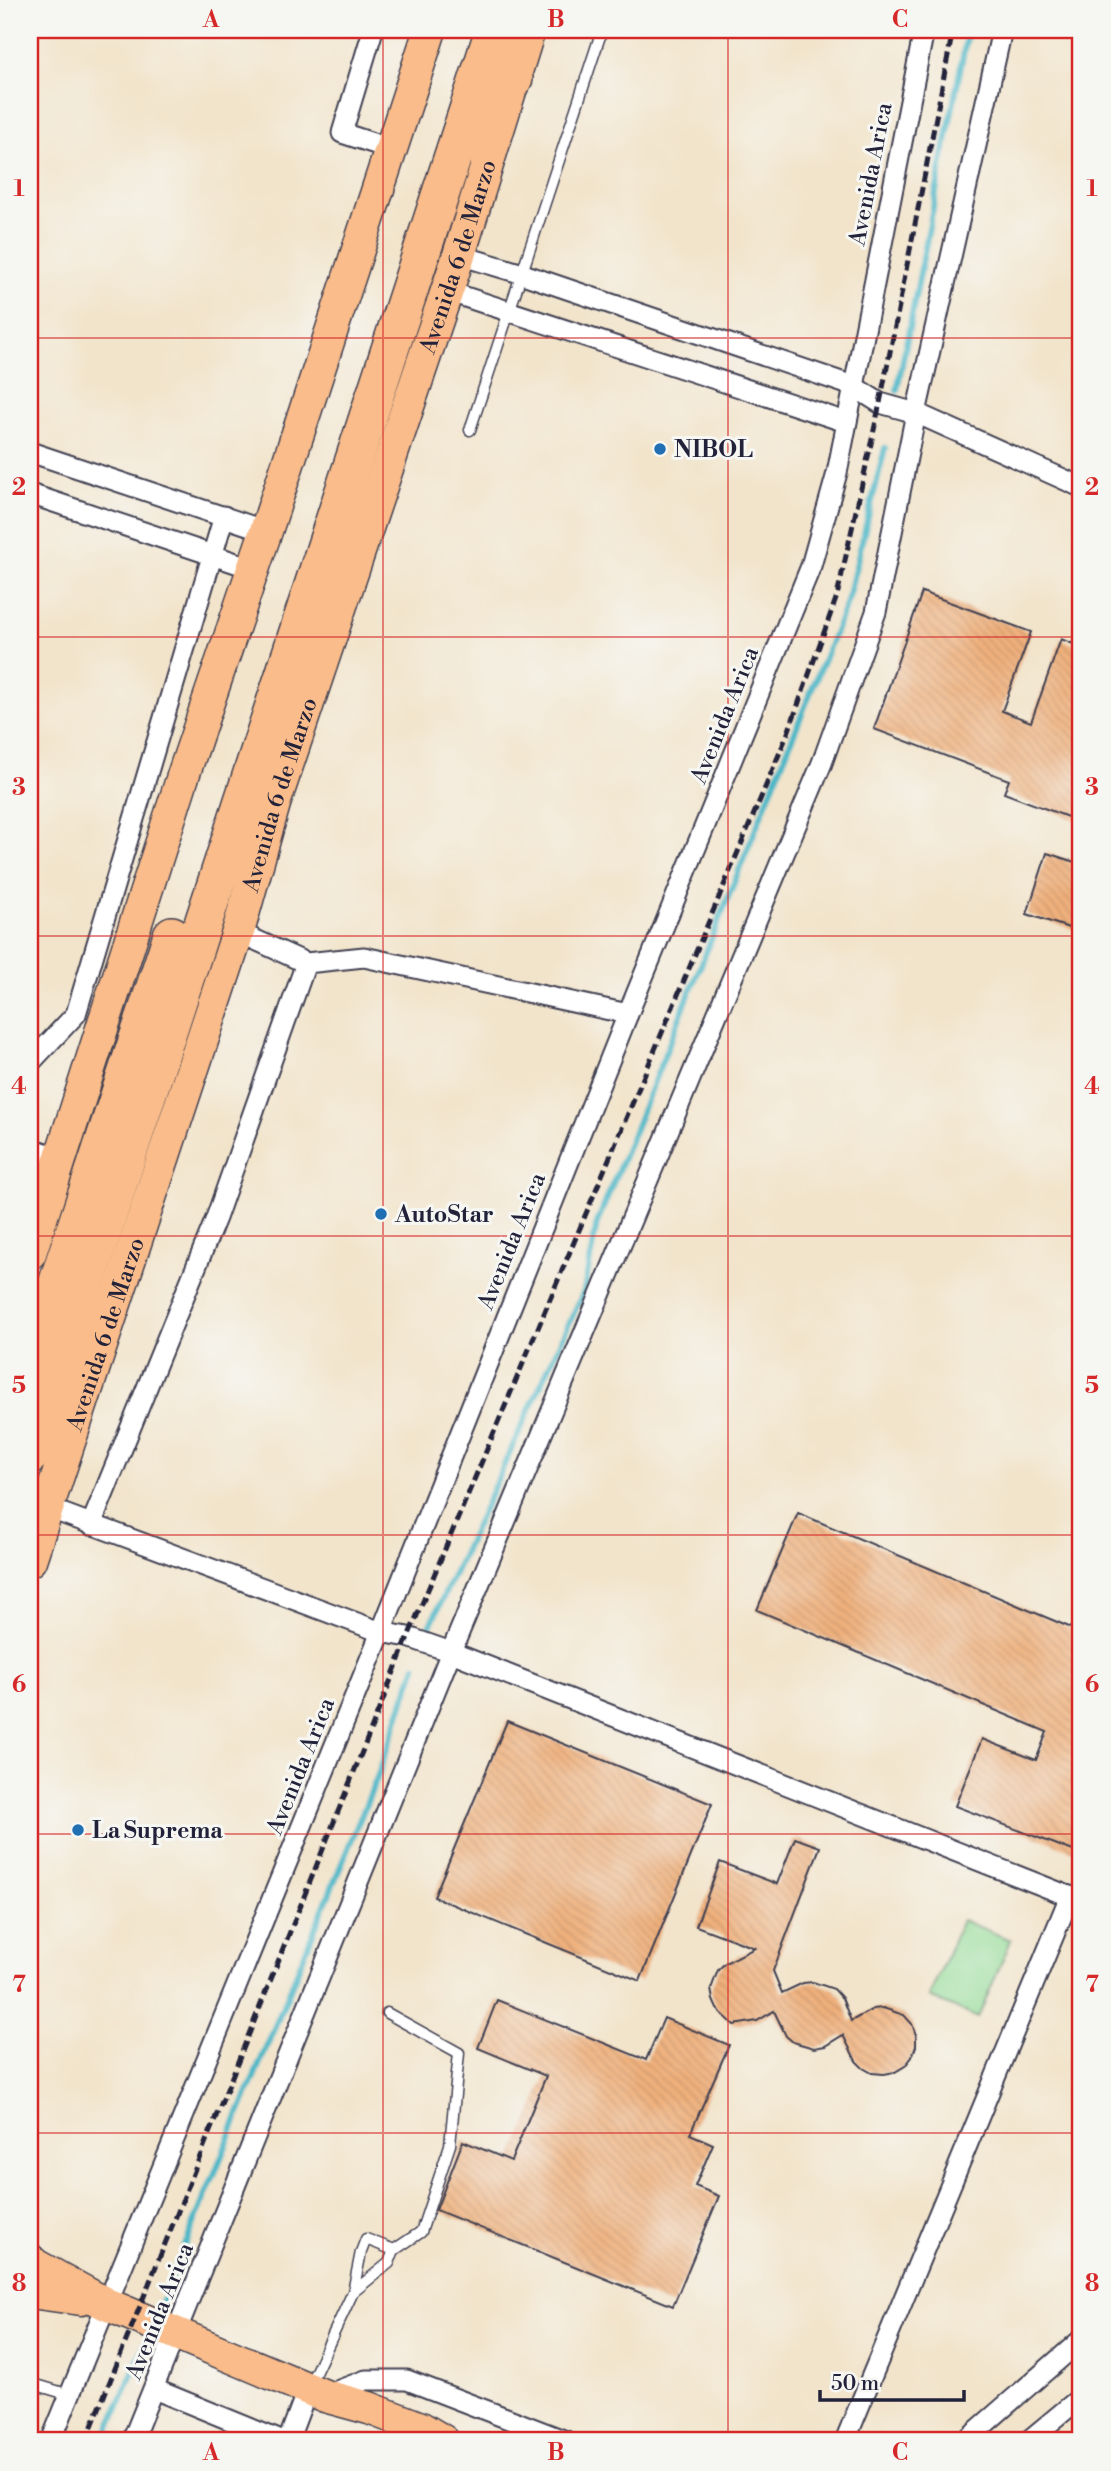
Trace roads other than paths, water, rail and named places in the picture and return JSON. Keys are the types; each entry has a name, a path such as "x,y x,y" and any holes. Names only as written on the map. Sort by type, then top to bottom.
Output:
{"highway":[{"path":"30,1366 470,30"},
{"name":"Avenida 6 de Marzo","path":"30,1455 494,30"},
{"path":"444,181 514,78"}],"main road":[{"path":"30,1253 40,1188 61,1158 184,773 267,531 430,30"},
{"name":"Avenida 6 de Marzo","path":"30,1560 238,932 274,804 459,255 530,30"},
{"path":"30,2260 106,2304 316,2392 421,2428 443,2441"},
{"path":"30,2292 106,2304"},
{"path":"316,2392 363,2421 413,2441"}],"street":[{"path":"373,30 342,133 391,149"},
{"name":"Avenida Arica","path":"51,2441 811,566 837,473 924,30"},
{"name":"Avenida Arica","path":"132,2441 451,1652 822,763 876,612 916,413 1002,30"},
{"path":"459,255 523,274 853,386 880,403 916,413 1081,487"},
{"path":"447,291 846,422"},
{"path":"30,452 267,531"},
{"path":"30,494 254,569"},
{"path":"30,1063 76,1014 224,516"},
{"path":"238,932 306,963 364,957 628,1014"},
{"path":"91,1525 216,1218 306,963"},
{"path":"30,1148 61,1158"},
{"path":"48,1508 381,1632 408,1637 451,1652 1076,1898 845,2441"},
{"path":"965,2441 1081,2340"},
{"path":"288,2441 316,2392 366,2380 407,2380 566,2441"},
{"path":"154,2389 281,2441"},
{"path":"1028,2441 1081,2397"}],"lane":[{"path":"470,429 602,30"},
{"path":"353,2292 389,2263 394,2249 421,2232 450,2145 459,2053 387,2013"},
{"path":"316,2392 353,2292 366,2239 394,2249"},
{"path":"30,2383 70,2395"}],"waterway":[{"path":"897,390 968,30"},
{"path":"430,1626 584,1291 597,1223 847,602 885,448"},
{"path":"159,2309 378,1775 416,1666"},
{"path":"104,2441 146,2341"}],"railway":[{"path":"86,2441 408,1637 788,733 837,596 880,403 953,30"}],"place":[{"name":"NIBOL","path":"660,449"},
{"name":"AutoStar","path":"381,1214"},
{"name":"La Suprema","path":"78,1830"}]}
